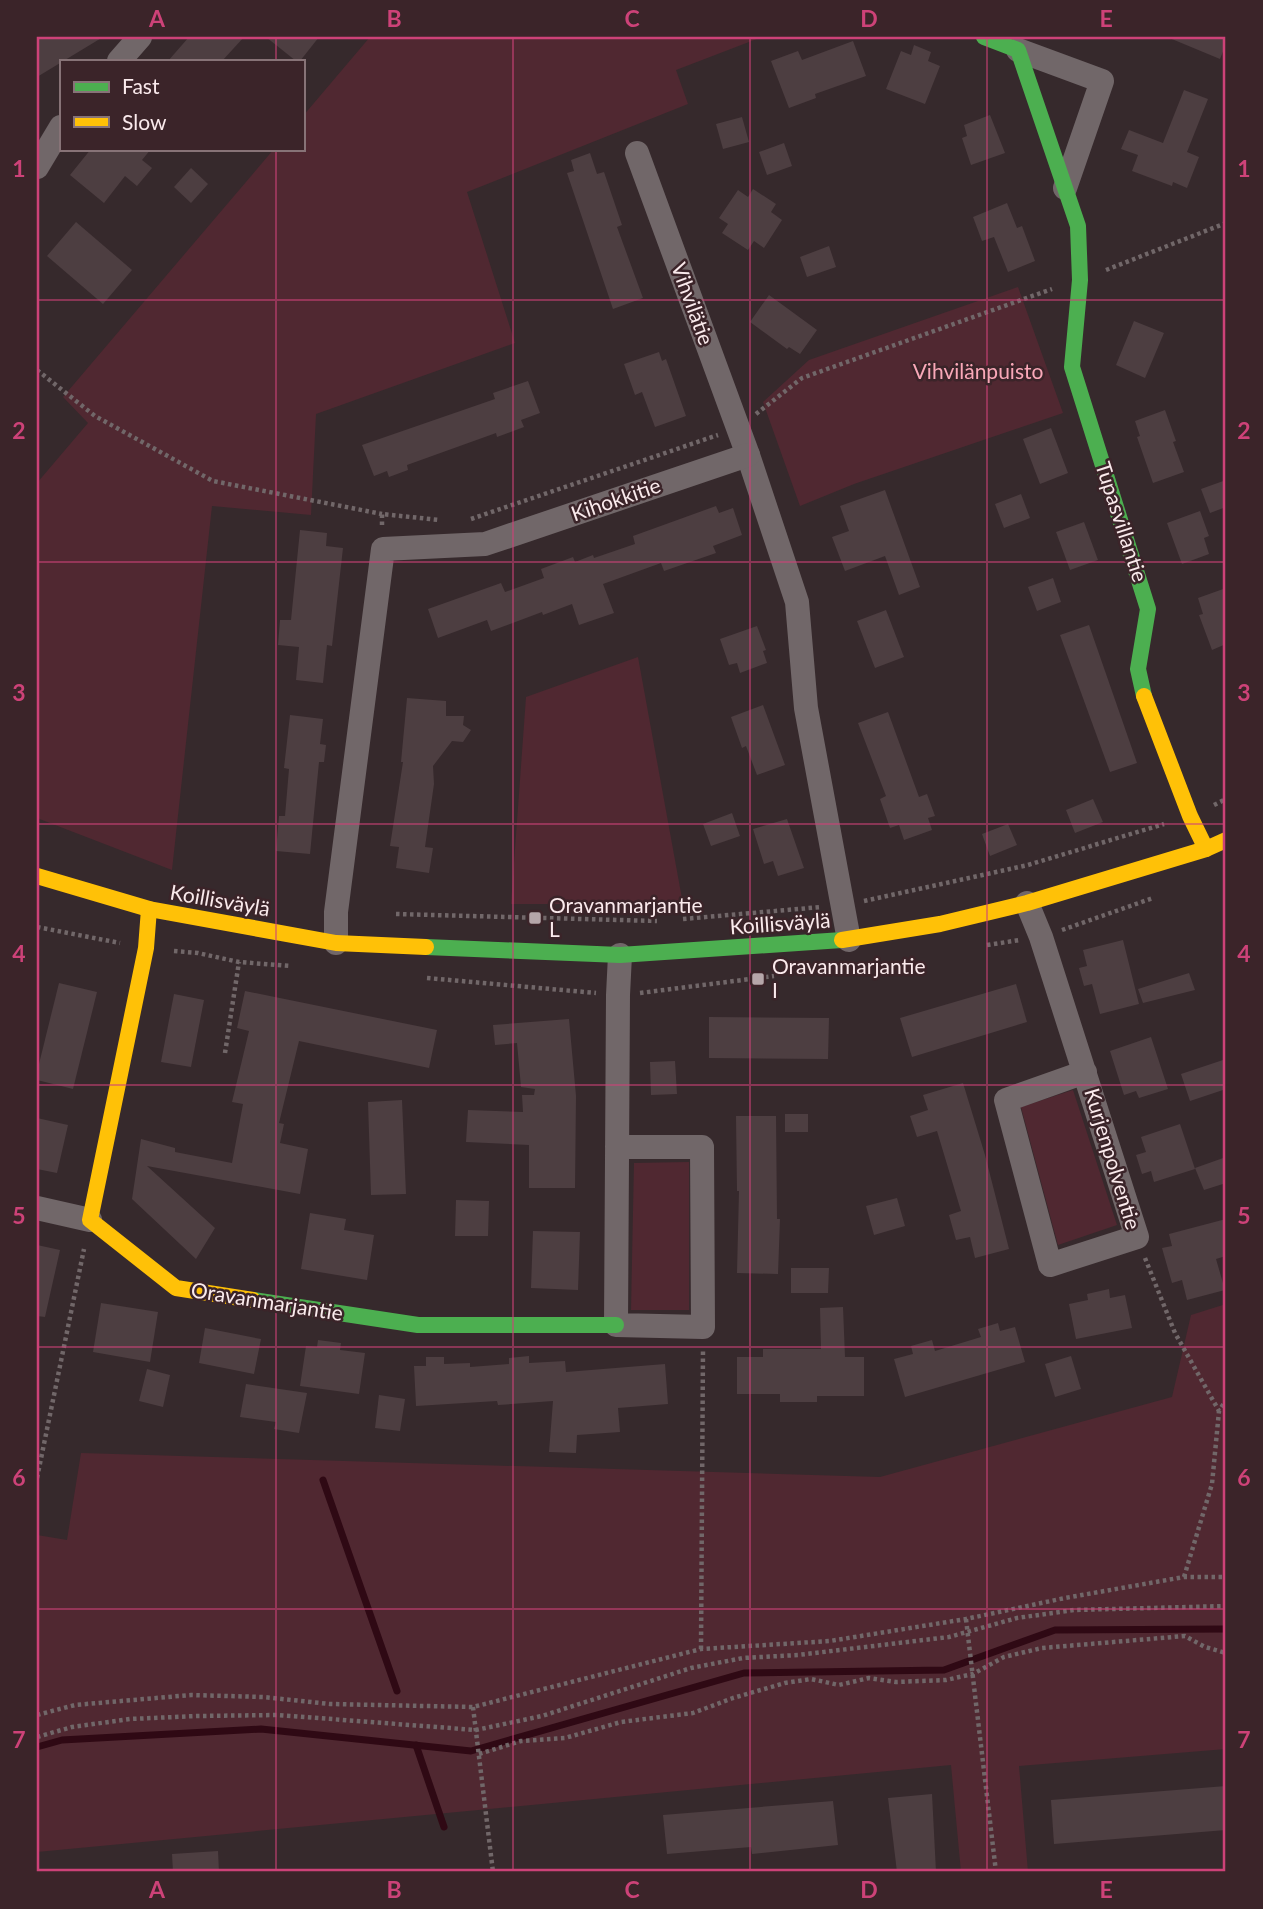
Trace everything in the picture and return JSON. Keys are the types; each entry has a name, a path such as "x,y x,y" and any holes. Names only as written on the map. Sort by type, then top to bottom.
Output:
{"street":[{"path":"120,60 140,37"},
{"path":"984,37 1102,81 1065,188"},
{"name":"Tupasvillantie","path":"1018,50 1078,226 1080,279 1072,367 1148,609 1138,669 1143,692 1190,816 1206,849"},
{"path":"37,167 60,129"},
{"name":"Vihvilätie","path":"637,153 748,454"},
{"path":"748,454 797,602 806,708 849,940"},
{"name":"Kihokkitie","path":"383,549 485,544 748,454"},
{"path":"335,943 335,912 383,549"},
{"name":"Koillisväylä","path":"37,876 149,909 335,943 620,955 849,940 940,924 1027,903 1206,849 1226,840"},
{"name":"Kurjenpolventie","path":"1027,903 1041,937 1085,1072 1138,1237 1050,1265 1006,1100 1085,1072"},
{"path":"37,1208 90,1220 146,948 149,909"},
{"path":"616,1325 620,955"},
{"path":"617,1147 702,1147 703,1326"},
{"name":"Oravanmarjantie","path":"90,1220 176,1288 418,1325 703,1326"}],"path":[{"path":"461,523 737,428 802,378 1080,279 1226,223"},
{"path":"37,370 95,416 214,481 382,514 448,521"},
{"path":"382,514 383,549"},
{"path":"673,920 844,905 1028,865 1190,816 1226,799"},
{"path":"389,914 660,921"},
{"path":"198,953 202,918"},
{"path":"225,1053 239,962"},
{"path":"37,1478 90,1220"},
{"path":"1138,1237 1175,1333 1219,1411"},
{"path":"701,1649 703,1326"},
{"path":"1184,1577 1212,1484 1219,1411 1226,1400"},
{"path":"37,1715 75,1705 191,1695 263,1697 330,1704 473,1707 701,1649 830,1641 966,1619 1184,1577 1226,1577"},
{"path":"37,1737 72,1727 130,1719 197,1716 278,1715 476,1730 542,1716 691,1668 743,1658 798,1655 949,1637 1017,1618 1074,1610 1226,1606"},
{"path":"966,1619 996,1872"},
{"path":"479,1754 521,1741 565,1738 621,1722 693,1713 785,1683 811,1679 839,1685 869,1678 896,1682 946,1680 973,1674 1004,1657 1042,1648 1103,1641 1156,1640 1185,1636 1205,1647 1226,1653"},
{"path":"473,1707 493,1872"}],"green space":[{"path":"370,37 762,37 676,70 688,104 467,192 515,343 316,414 311,515 212,506 172,870 37,818 37,483 88,423 63,397 273,150 304,150 304,115"},
{"name":"Vihvilänpuisto","path":"1018,287 1063,413 854,484 800,506 763,402 809,360"},
{"path":"638,657 683,904 511,904 526,697"},
{"path":"1073,1090 1117,1225 1058,1245 1021,1107"},
{"path":"689,1162 689,1310 631,1310 634,1163"},
{"path":"1226,1304 1226,1749 1019,1766 1028,1872 961,1872 951,1765 37,1852 37,1535 67,1540 81,1453 880,1477 1172,1397 1191,1315"}],"building":[{"path":"37,37 103,37 65,60 60,60 60,63 37,77"},
{"path":"189,37 244,37 223,60 169,60"},
{"path":"266,37 319,37 301,60 295,60"},
{"path":"1167,37 1226,37 1226,44 1220,59"},
{"path":"853,41 866,76 815,94 816,98 789,108 771,61 798,51 802,60"},
{"path":"914,45 931,52 928,61 940,66 925,104 886,89 901,51 911,55"},
{"path":"1184,90 1208,99 1187,152 1199,157 1187,188 1173,182 1172,186 1132,171 1138,155 1121,149 1129,130 1163,143"},
{"path":"990,115 1005,153 971,165 962,138 967,136 964,125"},
{"path":"742,117 749,142 723,149 716,124"},
{"path":"784,143 792,166 767,175 759,152"},
{"path":"90,150 150,150 142,160 152,168 137,186 125,176 104,203 70,175"},
{"path":"590,153 597,174 604,172 622,225 617,227 643,298 613,309 567,173 574,171 571,160"},
{"path":"191,168 208,184 191,203 174,187"},
{"path":"753,189 776,204 771,212 782,220 764,248 754,241 748,250 722,233 728,224 719,218 738,190 748,197"},
{"path":"1007,203 1017,228 1022,226 1035,261 1008,272 994,237 982,241 973,217"},
{"path":"76,222 132,270 103,304 47,256"},
{"path":"829,246 836,267 807,277 800,257"},
{"path":"769,295 817,330 800,354 789,347 787,349 750,322"},
{"path":"1134,321 1164,333 1145,378 1116,365"},
{"path":"659,352 662,361 666,359 686,416 655,427 642,392 635,395 624,364"},
{"path":"528,381 540,413 521,420 524,427 497,437 496,433 407,465 408,470 389,477 387,471 374,476 362,445 495,399 493,393"},
{"path":"1165,410 1184,472 1153,483 1137,437 1140,436 1135,421"},
{"path":"1051,428 1068,473 1040,484 1023,439"},
{"path":"1226,480 1226,507 1210,513 1201,489"},
{"path":"885,490 920,587 899,595 885,556 845,571 832,537 849,531 840,506"},
{"path":"1021,494 1030,518 1004,528 995,504"},
{"path":"716,506 719,513 733,508 742,535 713,546 716,553 664,571 661,563 603,584 614,613 579,625 572,604 491,631 487,620 438,638 428,609 501,583 505,592 544,578 541,569 573,557 575,562 635,544 633,536"},
{"path":"1200,511 1209,536 1204,538 1209,554 1182,564 1167,523"},
{"path":"1084,522 1098,560 1070,570 1056,532"},
{"path":"300,530 327,533 326,546 343,548 332,646 327,645 323,683 296,680 299,647 278,645 280,620 291,620"},
{"path":"1053,578 1061,602 1037,611 1028,587"},
{"path":"1226,588 1226,644 1212,650 1199,615 1203,614 1198,598"},
{"path":"886,610 904,657 875,668 857,621"},
{"path":"1089,625 1137,763 1110,772 1060,635"},
{"path":"757,626 766,650 763,651 767,663 740,673 737,663 729,665 720,639"},
{"path":"407,698 446,701 446,716 464,716 463,725 471,730 463,742 452,741 433,766 434,784 425,847 433,848 429,873 396,868 399,847 390,846 403,762"},
{"path":"763,705 785,765 757,775 746,746 742,748 731,717"},
{"path":"888,712 919,797 927,794 935,816 928,818 932,830 904,840 899,825 890,828 880,799 886,796 858,723"},
{"path":"290,715 323,719 320,744 326,745 324,762 319,762 310,854 276,851 279,816 285,816 289,769 284,768"},
{"path":"1093,799 1103,822 1075,833 1066,810"},
{"path":"732,813 740,836 711,846 703,824"},
{"path":"787,819 804,868 778,876 773,861 764,864 753,829"},
{"path":"1008,824 1017,845 990,856 982,834"},
{"path":"1123,940 1139,1004 1100,1014 1092,984 1084,986 1079,968 1087,966 1083,950"},
{"path":"1189,973 1195,990 1143,1003 1138,989"},
{"path":"59,983 97,992 73,1089 37,1080"},
{"path":"1016,984 1027,1022 912,1057 900,1018"},
{"path":"245,991 437,1030 429,1068 299,1041 279,1123 284,1124 280,1143 308,1149 300,1194 147,1166 215,1228 196,1259 132,1199 141,1139 175,1148 175,1152 232,1163 243,1104 232,1102 249,1031 237,1028"},
{"path":"174,994 204,1000 191,1067 161,1062"},
{"path":"709,1017 829,1018 828,1059 709,1058"},
{"path":"569,1019 576,1096 575,1188 529,1188 529,1145 466,1142 468,1110 523,1112 522,1095 534,1095 535,1089 521,1087 517,1043 495,1045 493,1025"},
{"path":"1151,1037 1168,1089 1139,1098 1136,1091 1124,1095 1110,1051"},
{"path":"1226,1059 1226,1089 1190,1101 1181,1074"},
{"path":"675,1061 677,1094 651,1095 650,1062"},
{"path":"963,1083 1009,1249 975,1258 970,1237 956,1240 949,1215 961,1211 937,1131 917,1137 910,1116 928,1110 923,1095"},
{"path":"402,1100 406,1194 371,1195 368,1102"},
{"path":"785,1114 808,1114 808,1132 785,1132"},
{"path":"736,1116 776,1116 777,1219 780,1219 778,1274 737,1273 739,1191"},
{"path":"37,1118 68,1125 57,1173 37,1169"},
{"path":"1180,1124 1195,1169 1154,1182 1151,1171 1142,1174 1136,1155 1146,1152 1141,1137"},
{"path":"1226,1157 1226,1183 1204,1190 1195,1168"},
{"path":"897,1198 905,1226 874,1235 866,1206"},
{"path":"456,1200 489,1201 488,1236 455,1236"},
{"path":"310,1213 346,1219 344,1230 374,1235 367,1280 301,1269"},
{"path":"1226,1219 1226,1256 1216,1259 1225,1290 1187,1300 1182,1280 1172,1283 1162,1248 1172,1246 1169,1234"},
{"path":"533,1231 580,1232 578,1290 531,1288"},
{"path":"37,1245 60,1250 45,1317 37,1316"},
{"path":"791,1268 829,1268 828,1293 791,1293"},
{"path":"1109,1289 1110,1298 1125,1295 1132,1328 1076,1339 1069,1304 1088,1300 1087,1294"},
{"path":"101,1303 158,1312 150,1362 93,1352"},
{"path":"843,1307 845,1357 864,1357 864,1396 817,1396 817,1402 780,1402 780,1394 737,1394 737,1357 763,1357 763,1349 821,1349 820,1308"},
{"path":"998,1323 1000,1331 1015,1327 1025,1362 905,1397 894,1359 913,1354 911,1346 932,1340 935,1351 981,1337 978,1329"},
{"path":"205,1328 261,1339 254,1374 199,1363"},
{"path":"318,1340 341,1343 340,1350 365,1353 359,1394 300,1386 306,1346 317,1347"},
{"path":"529,1356 529,1363 565,1361 566,1372 665,1364 668,1404 618,1408 620,1432 577,1435 576,1453 549,1452 553,1401 416,1406 414,1366 426,1366 426,1357 444,1357 444,1364 470,1363 470,1367 509,1364 509,1358"},
{"path":"1071,1356 1081,1389 1055,1397 1045,1364"},
{"path":"147,1369 170,1375 163,1407 139,1401"},
{"path":"246,1384 307,1393 299,1433 274,1429 276,1422 240,1417"},
{"path":"379,1395 405,1399 400,1431 375,1428"},
{"path":"1226,1786 1226,1830 1054,1844 1051,1800"},
{"path":"932,1794 936,1872 897,1872 888,1798"},
{"path":"833,1801 838,1845 752,1854 751,1847 667,1854 663,1815"},
{"path":"218,1851 219,1872 173,1872 172,1854"}],"waterway":[{"path":"323,1480 397,1691"},
{"path":"37,1747 62,1740 261,1729 471,1751 744,1673 944,1670 1055,1630 1226,1629"},
{"path":"416,1745 444,1827"}],"traffic: fast":[{"path":"984,37 1018,50 1078,226 1080,280 1072,367 1148,609 1138,669 1144,696"},
{"path":"426,947 620,955 842,940"},
{"path":"253,1300 418,1325 616,1325"}],"traffic: slow":[{"path":"1144,696 1190,816 1206,849"},
{"path":"842,940 940,924 1027,903 1206,849 1226,840"},
{"path":"37,876 149,909 336,943 426,947"},
{"path":"149,909 146,948 90,1220 176,1288 253,1300"}],"place":[{"name":"Oravanmarjantie L","path":"535,918"},
{"name":"Oravanmarjantie I","path":"758,979"}]}
